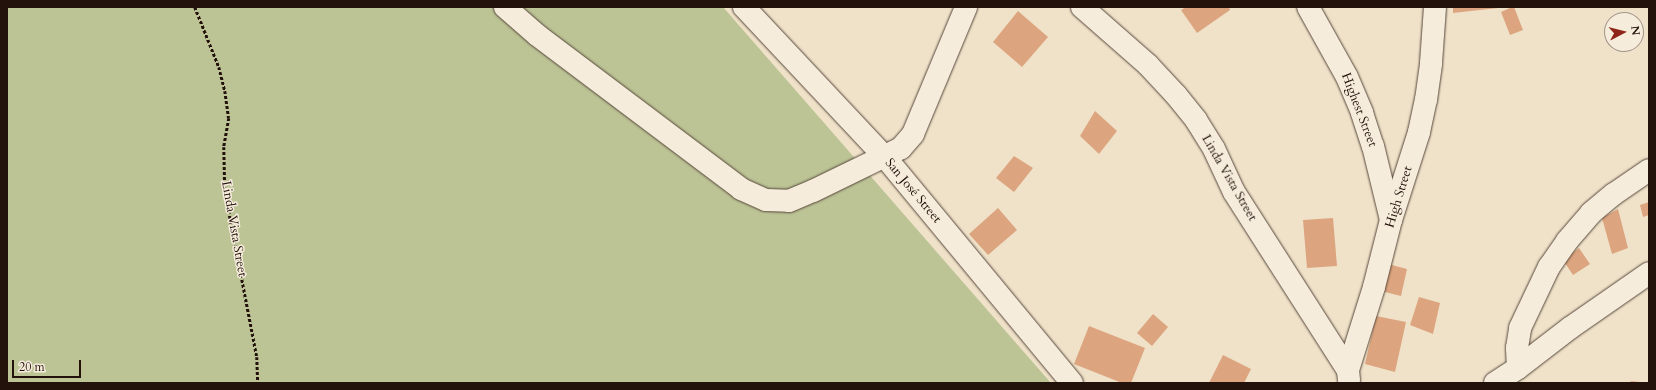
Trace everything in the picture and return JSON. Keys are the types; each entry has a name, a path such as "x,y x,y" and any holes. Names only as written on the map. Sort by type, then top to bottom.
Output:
{"street":[{"path":"505,7 537,35 741,189 766,200 789,201 885,157 901,148 913,134 966,7"},
{"name":"San José Street","path":"744,7 885,157 1072,383"},
{"name":"Linda Vista Street","path":"1082,7 1148,65 1176,95 1196,120 1214,149 1234,192 1348,377"},
{"name":"Highest Street","path":"1308,7 1340,64 1362,113 1373,146 1391,220"},
{"name":"High Street","path":"1348,377 1374,287 1391,220 1405,181 1426,100 1431,62 1435,7"},
{"path":"1518,368 1517,348 1520,328 1549,266 1567,241 1592,213 1614,194 1649,170"},
{"path":"1495,383 1649,273"}],"path":[{"name":"Linda Vista Street","path":"195,7 219,67 225,91 229,118 224,147 224,191 257,357 258,383"}],"green space":[{"path":"7,7 723,7 1051,383 7,383"}],"building":[{"path":"1186,7 1229,7 1230,10 1197,33 1181,10"},
{"path":"1453,7 1498,7 1498,8 1453,13"},
{"path":"1514,7 1523,30 1510,35 1501,12"},
{"path":"1018,11 1048,37 1022,67 993,42"},
{"path":"1095,111 1117,131 1099,154 1080,136"},
{"path":"1014,156 1033,168 1014,192 996,178"},
{"path":"1649,202 1649,215 1643,217 1640,205"},
{"path":"998,208 1017,230 988,255 969,234"},
{"path":"1618,209 1628,248 1612,254 1602,218"},
{"path":"1333,218 1337,266 1307,268 1303,220"},
{"path":"1579,248 1590,264 1573,275 1563,260"},
{"path":"1388,264 1407,269 1401,296 1381,291"},
{"path":"1419,297 1440,303 1433,334 1410,325"},
{"path":"1153,314 1168,327 1152,346 1137,333"},
{"path":"1376,316 1406,322 1395,372 1365,364"},
{"path":"1089,326 1145,348 1131,383 1122,383 1074,364"},
{"path":"1223,355 1251,369 1244,383 1209,383"},
{"path":"1631,381 1640,382 1640,383 1630,383"}]}
